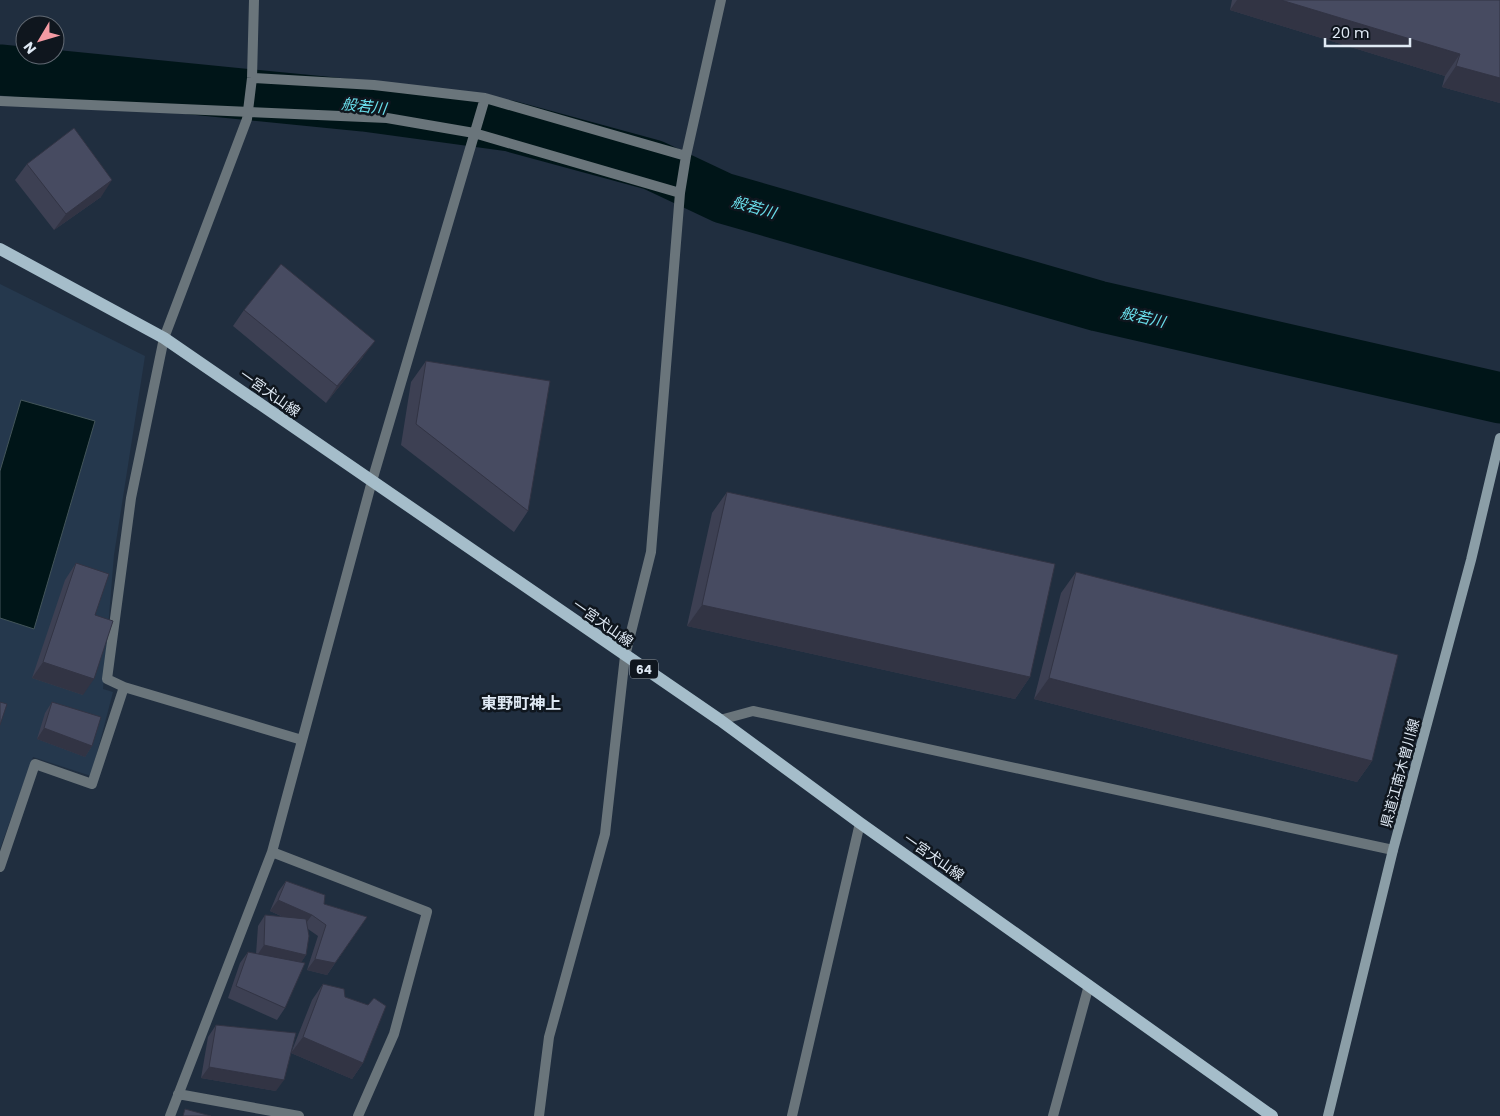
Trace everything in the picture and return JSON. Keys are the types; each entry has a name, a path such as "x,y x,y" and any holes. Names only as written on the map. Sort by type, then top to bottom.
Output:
{"main road":[{"name":"一宮犬山線","path":"0,249 164,338 720,720 860,823 1272,1116"},
{"name":"県道江南木曽川線","path":"1328,1116 1393,850 1468,569 1500,438"}],"street":[{"path":"254,0 252,78 247,119 225,182 164,338 131,498 107,680 124,687 302,740"},
{"path":"539,1116 549,1037 604,834 625,656 651,552 680,193 686,156 721,0"},
{"path":"252,78 374,85 485,98 686,156"},
{"path":"170,1116 272,852 372,482 485,98"},
{"path":"0,101 388,118 474,133 680,193"},
{"path":"0,867 35,764 92,784 124,687"},
{"path":"720,720 754,712 1393,850"},
{"path":"792,1116 860,823"},
{"path":"272,852 428,912 394,1034 358,1116"},
{"path":"1053,1116 1089,985"},
{"path":"178,1094 299,1116"}],"shaded area":[{"path":"0,284 145,356 114,555 103,689 113,692 91,776 33,757 0,849"},
{"path":"21,400 95,421 34,629 0,618 0,471"}],"building":[{"path":"1281,0 1500,0 1500,78 1456,66 1460,54"},
{"path":"74,128 112,180 66,214 27,164"},
{"path":"281,264 375,341 337,386 244,310"},
{"path":"426,361 550,381 528,511 416,424"},
{"path":"727,492 1055,564 1030,677 702,605"},
{"path":"76,563 109,574 95,615 113,621 94,679 43,662"},
{"path":"1076,572 1398,655 1372,761 1049,678"},
{"path":"0,702 7,704 0,725"},
{"path":"52,702 101,717 92,746 44,728"},
{"path":"286,881 325,895 324,904 367,917 335,963 315,959 326,925 312,915 278,900"},
{"path":"265,915 306,919 309,936 306,955 264,945"},
{"path":"248,952 305,963 285,1008 236,986"},
{"path":"323,984 344,989 345,997 368,1005 374,998 386,1006 363,1063 303,1037"},
{"path":"216,1025 296,1033 284,1080 209,1067"},
{"path":"185,1109 211,1116 183,1116"}],"waterway":[{"name":"般若川","path":"0,70 364,106 510,126 653,165 723,198 1098,306 1500,398"}],"district":[{"name":"東野町神上","path":"521,703"}]}
